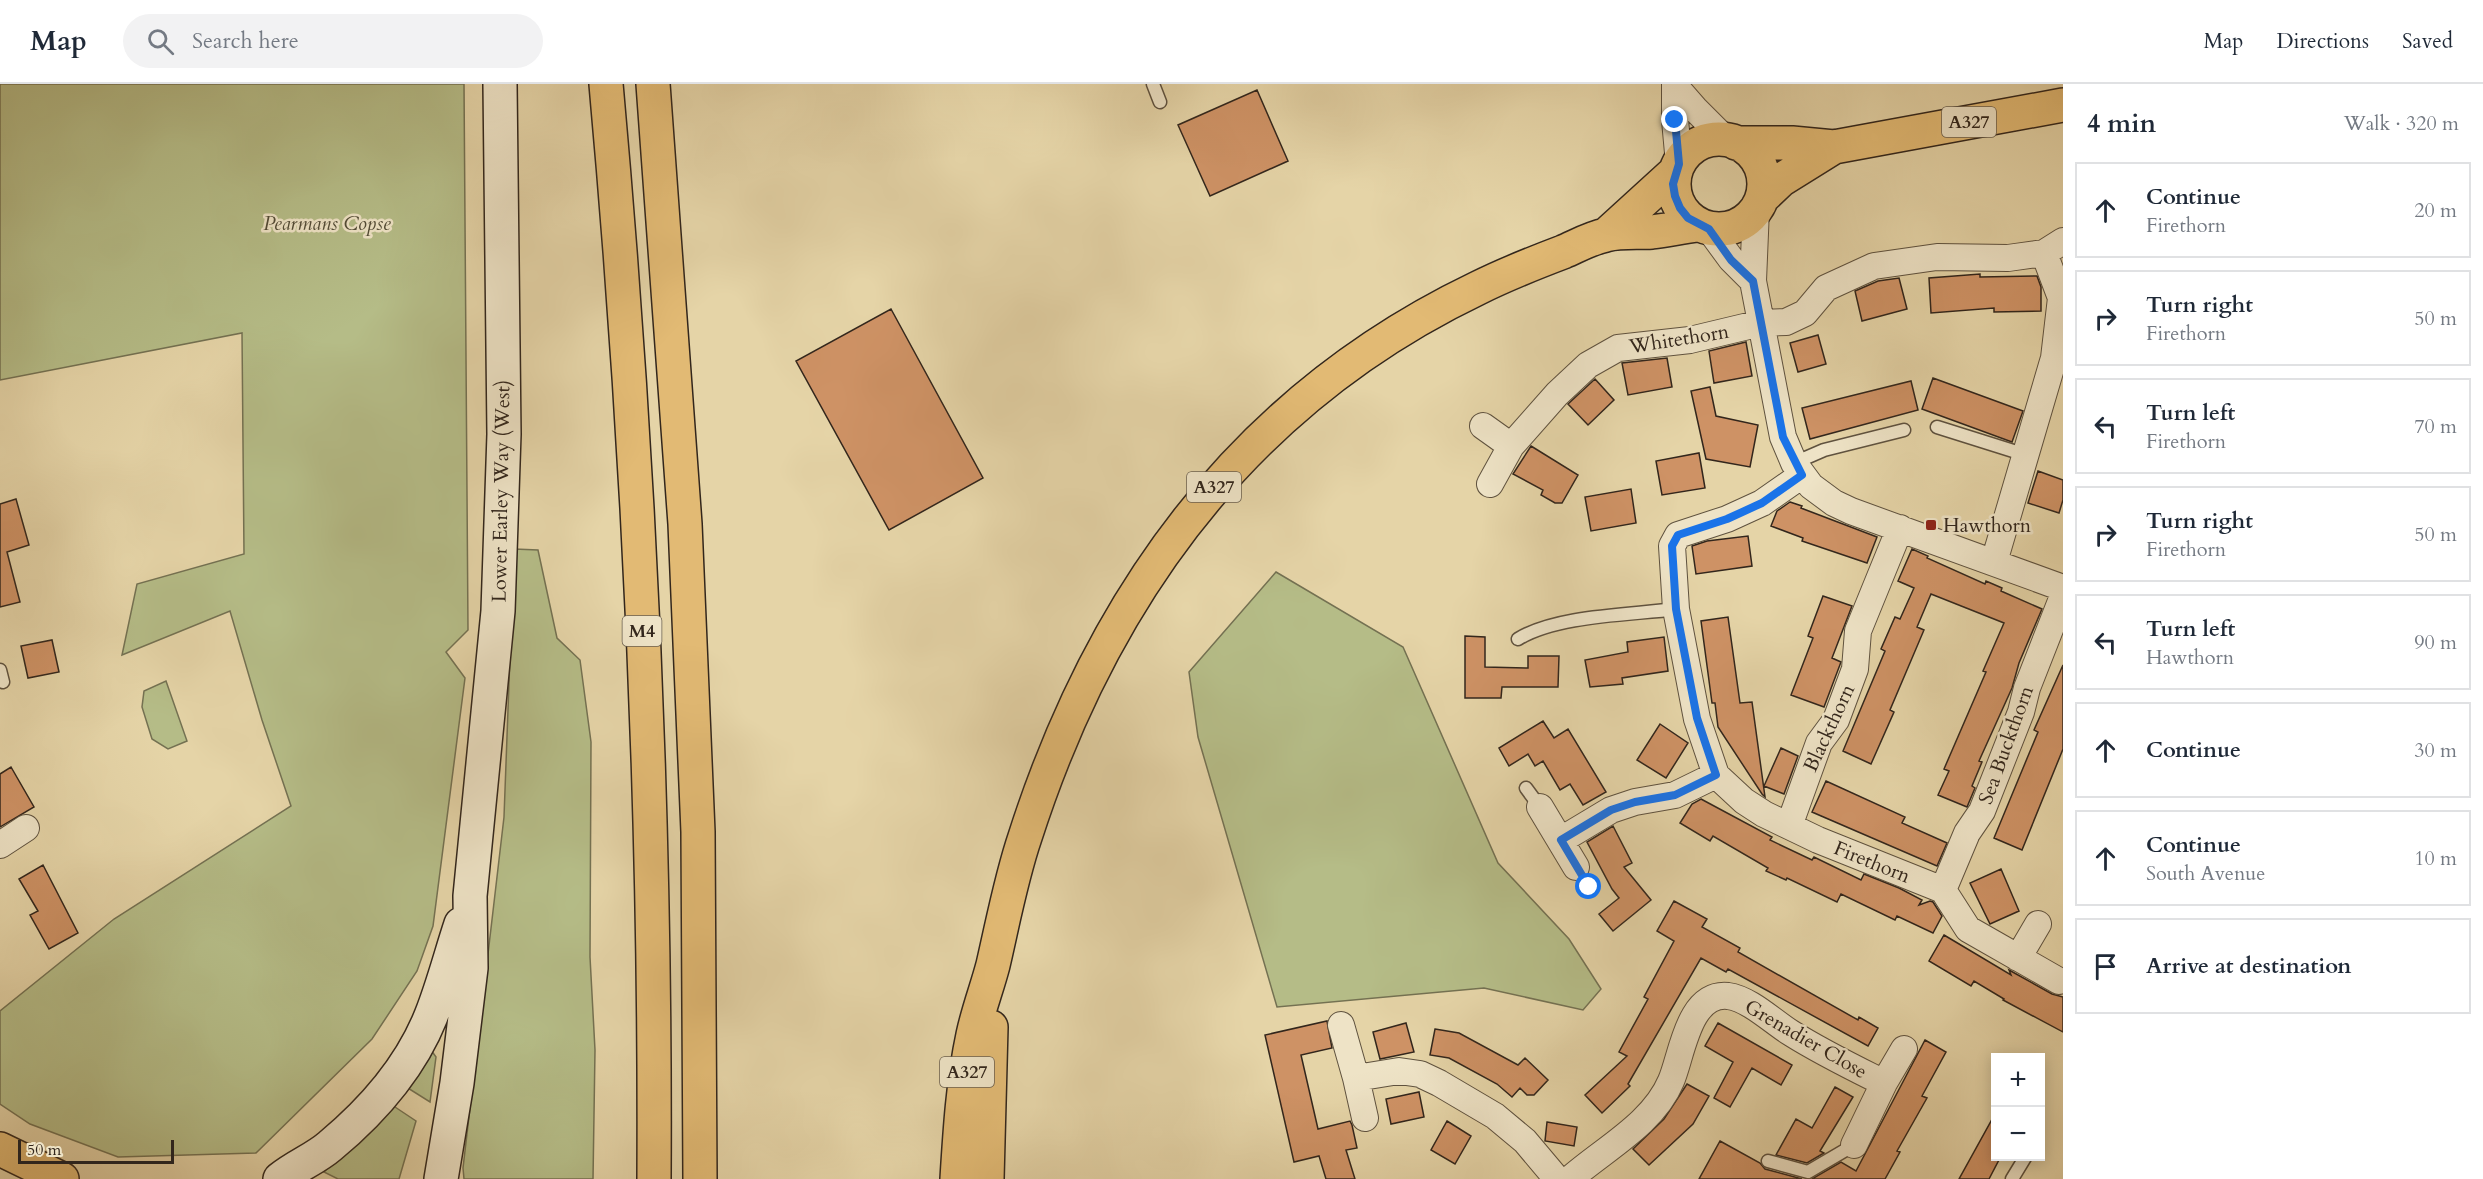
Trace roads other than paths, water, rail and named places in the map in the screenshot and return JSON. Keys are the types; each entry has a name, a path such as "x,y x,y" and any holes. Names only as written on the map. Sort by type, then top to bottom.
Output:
{"main road":[{"name":"Lower Earley Way (West)","path":"441,1179 457,1083 471,968 470,896 498,611 504,434 500,84"},
{"name":"M4","path":"606,84 639,537 650,828 654,1179"},
{"name":"M4","path":"653,84 685,525 697,796 700,1179"},
{"name":"A327","path":"1731,141 1834,147 2063,105"},
{"path":"1712,140 1731,141 1746,148 1760,165 1764,187 1759,203 1747,219 1736,226 1723,229 1703,227 1688,218 1677,202 1673,184 1677,168 1687,152 1698,144 1712,140"},
{"name":"A327","path":"1759,203 1781,180 1834,147"},
{"name":"A327","path":"1607,234 1677,168"},
{"name":"A327","path":"957,1179 962,1104 973,1034 1024,838 1074,707 1108,640 1154,564 1198,504 1281,418 1319,386 1363,354 1436,309 1497,278 1607,234 1703,227"},
{"name":"Lower Earley Way (West)","path":"280,1179 329,1147 364,1115 412,1053 431,1017 470,896"},
{"name":"A327","path":"987,1179 992,968"},
{"path":"0,1149 62,1179"}],"street":[{"path":"1675,85 1695,110 1731,141"},
{"path":"1675,85 1677,168"},
{"path":"1759,203 1753,281 1783,437 1798,469 1820,494 1834,503 2063,588"},
{"path":"1703,227 1731,260 1753,281"},
{"name":"Whitethorn","path":"1490,484 1511,446 1557,394 1588,365 1618,348 1690,340 1761,323 1786,322 1805,314 1826,288 1874,266 1937,257 2008,258 2054,248 2061,298 2059,334 1994,562"},
{"path":"1484,426 1511,446"},
{"name":"Firethorn","path":"1798,469 1762,503 1727,519 1678,535 1672,546 1676,609 1697,718 1716,775 1744,801 1789,826 1909,878 1943,890"},
{"name":"Blackthorn","path":"1789,826 1818,743 1836,720 1855,669 1858,632 1900,528"},
{"name":"Sea Buckthorn","path":"1943,890 1967,833 1982,811 2063,596"},
{"path":"1561,840 1611,810 1635,802 1675,795 1716,775"},
{"path":"1533,797 1582,877"},
{"path":"0,845 26,828"},
{"path":"1943,890 1968,929 2059,981"},
{"path":"2018,958 2038,924"},
{"name":"Grenadier Close","path":"1570,1179 1659,1104 1672,1080 1684,1036 1697,1012 1708,1001 1727,996 1744,1002 1835,1059 1884,1083"},
{"path":"1341,1025 1365,1118"},
{"name":"Grenadier Close","path":"1854,1145 1884,1083 1904,1049"},
{"path":"1356,1078 1399,1071 1420,1074 1439,1083 1495,1116 1525,1141 1557,1179"}],"lane":[{"path":"1153,84 1160,102"},
{"path":"1937,427 2026,455"},
{"path":"1798,469 1824,450 1904,430"},
{"path":"1518,639 1531,631 1566,622 1676,609"},
{"name":"Grenadier Close","path":"1768,1161 1808,1172 1854,1145"},
{"path":"2012,1179 2023,1161"}],"place":[{"name":"Hawthorn","path":"1931,525"}],"park label":[{"name":"Pearmans Copse","path":"327,223"}]}
